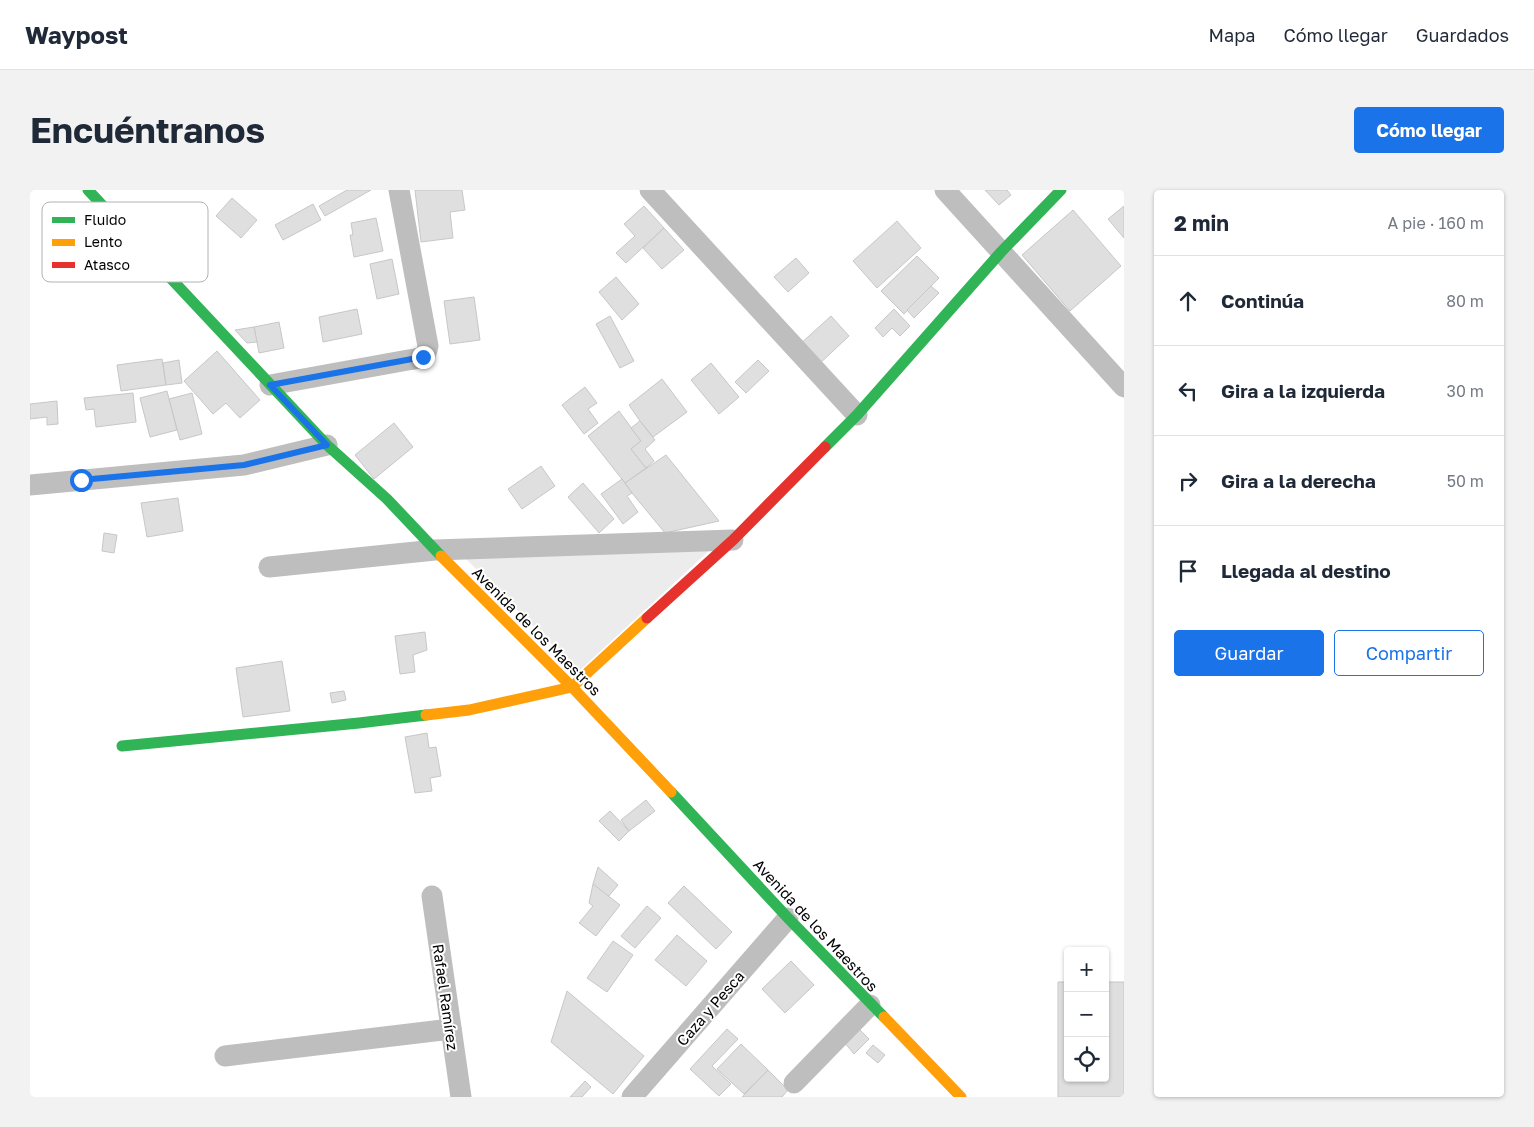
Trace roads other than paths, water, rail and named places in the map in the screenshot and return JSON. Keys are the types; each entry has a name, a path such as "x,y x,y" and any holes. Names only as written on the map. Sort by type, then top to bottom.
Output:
{"street":[{"name":"Avenida de los Maestros","path":"88,190 99,202"},
{"path":"270,385 423,357 427,353 428,346 399,190"},
{"path":"650,190 857,415"},
{"path":"945,190 1124,387"},
{"path":"122,746 359,723 469,710 572,687 733,540 857,415 1001,252 1061,190"},
{"name":"Avenida de los Maestros","path":"174,282 327,445 387,499 435,550 572,687 870,1005 960,1097"},
{"path":"30,485 244,465 327,445"},
{"path":"269,567 435,550 733,540"},
{"name":"Rafael Ramírez","path":"432,896 461,1097"},
{"name":"Caza y Pesca","path":"632,1097 788,918"},
{"path":"794,1083 870,1005"},
{"path":"225,1056 451,1029"}]}
